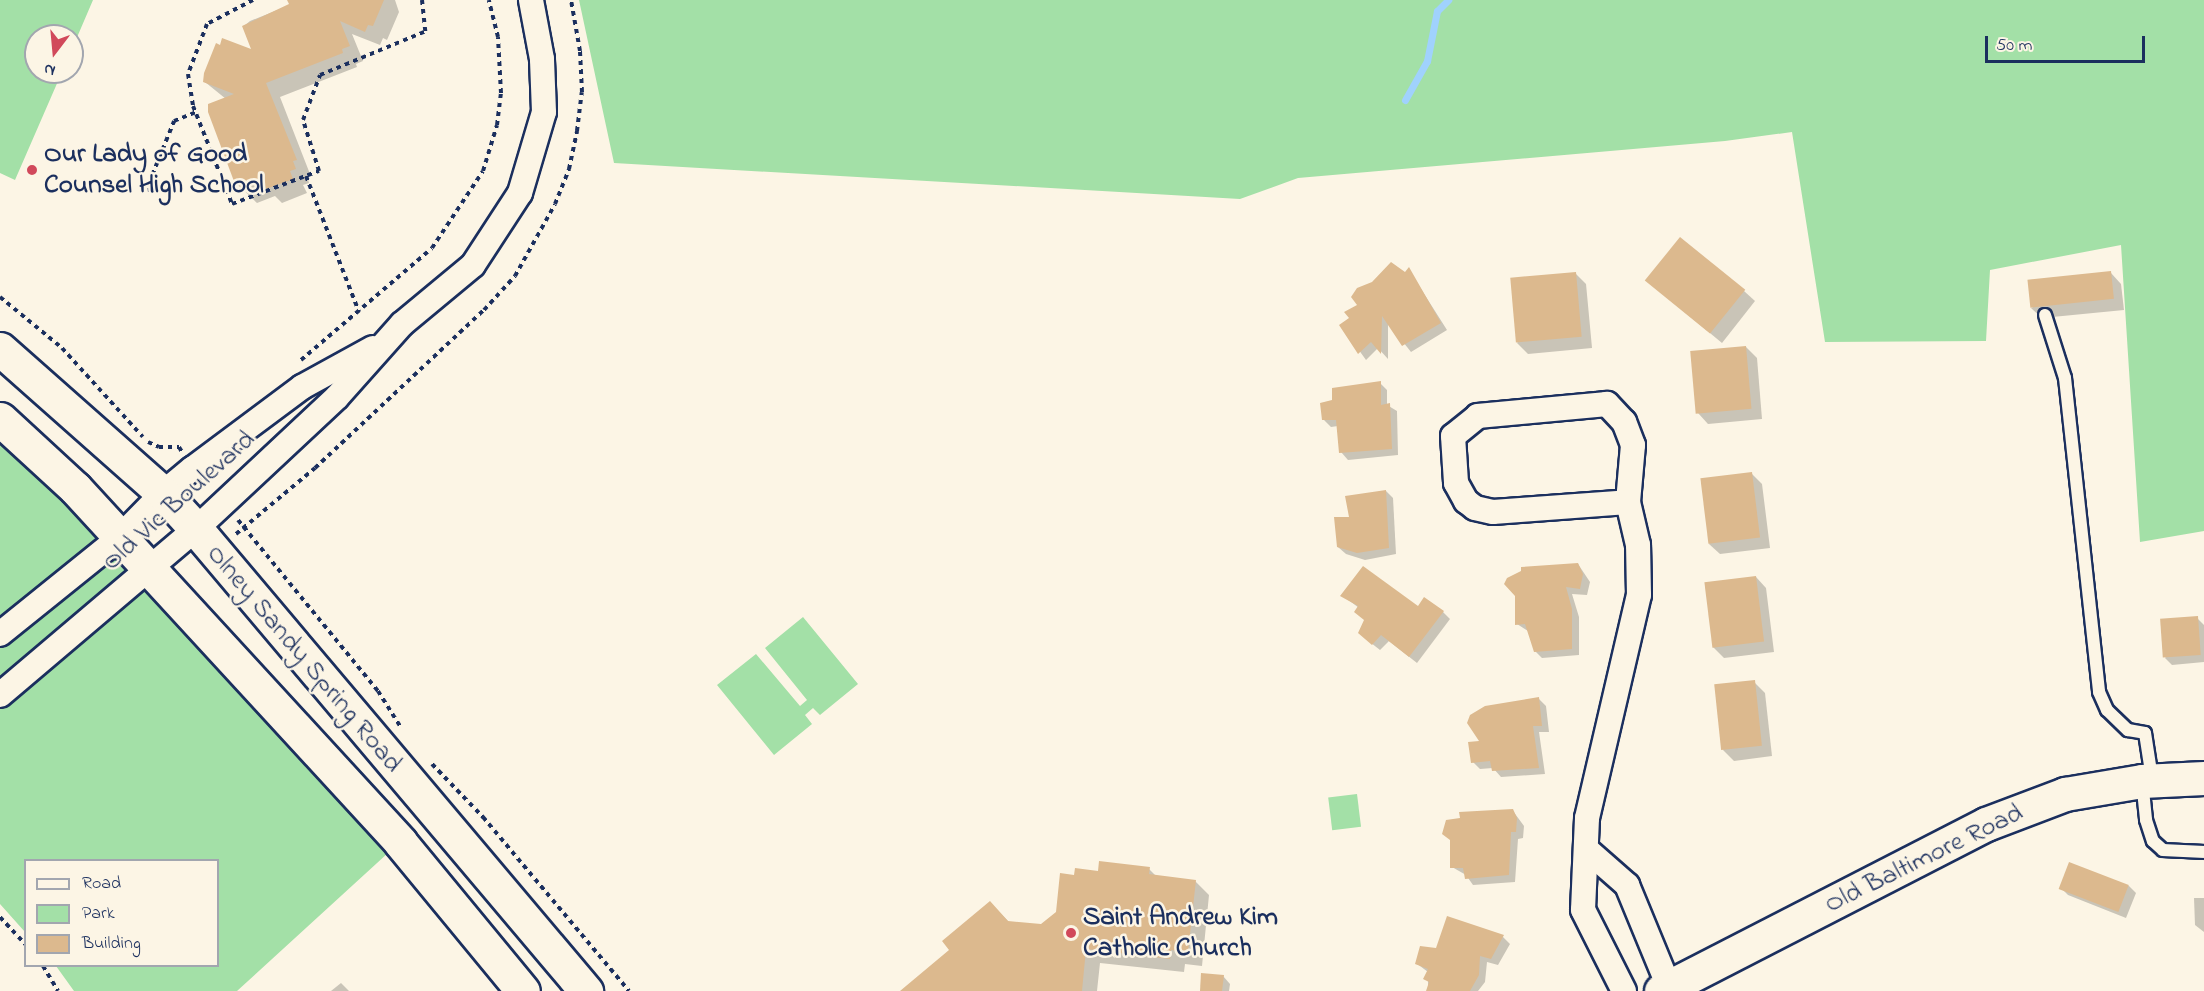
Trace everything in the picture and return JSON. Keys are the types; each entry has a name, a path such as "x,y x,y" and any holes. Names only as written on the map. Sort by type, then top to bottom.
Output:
{"main road":[{"name":"Olney Sandy Spring Road","path":"0,349 162,493 196,529 586,991"},
{"name":"Olney Sandy Spring Road","path":"0,419 75,488 400,842 523,991"},
{"name":"Old Baltimore Road","path":"1667,990 1986,824 2065,794 2147,781 2204,778"}],"street":[{"name":"Old Vic Boulevard","path":"0,694 196,529 337,397 387,340 473,265 520,192 544,112 542,59 531,0"},
{"name":"Old Vic Boulevard","path":"0,634 120,537 162,493 302,387 387,340"},
{"path":"1624,991 1583,910 1587,818 1639,595 1638,545 1628,502 1633,445 1624,422 1607,404 1478,416 1454,436 1456,483 1475,508 1493,512 1628,502"},
{"path":"1586,849 1627,885 1667,990"}],"lane":[{"path":"2045,315 2064,378 2099,692 2107,710 2128,730 2145,734 2146,820 2153,840 2163,850 2204,852"}],"path":[{"path":"253,0 207,24 188,74 196,112 232,204 319,171 303,120 320,75 426,33 422,0"},
{"path":"295,364 432,248 483,171 497,125 501,93 498,37 489,0"},
{"path":"150,192 149,183 174,121 196,112"},
{"path":"306,176 359,312"},
{"path":"179,447 185,445"},
{"path":"0,917 24,943"},
{"path":"44,967 58,991"}],"green space":[{"path":"0,0 93,0 83,24 24,24 24,84 57,84 15,180 0,173"},
{"path":"579,0 2204,0 2204,531 2140,542 2121,245 1990,270 1986,341 1825,342 1792,132 1725,141 1298,178 1240,199 614,163"},
{"path":"0,419 400,842 237,991 74,991 57,967 219,967 219,859 24,859 24,931 0,904"},
{"path":"803,617 858,684 820,715 813,708 805,715 812,724 774,755 717,685 756,654 800,706 807,700 765,648"},
{"path":"1357,794 1361,827 1332,830 1328,798"}],"building":[{"path":"287,0 384,0 373,26 368,25 365,32 340,21 350,46 342,49 343,53 266,83 297,160 293,161 296,169 290,171 293,179 266,189 263,181 241,190 238,182 235,184 208,112 208,104 234,94 203,82 204,73 216,43 220,45 222,38 251,49 242,26 289,4"},
{"path":"1680,237 1745,290 1710,333 1645,281"},
{"path":"1391,262 1405,272 1409,267 1441,323 1402,346 1382,316 1381,354 1371,342 1358,354 1339,325 1349,318 1344,312 1357,305 1351,297 1357,288 1372,282"},
{"path":"2111,271 2114,299 2030,308 2027,280"},
{"path":"1576,272 1582,337 1516,343 1510,278"},
{"path":"1746,346 1751,409 1696,414 1690,351"},
{"path":"1381,381 1381,405 1390,403 1392,449 1339,453 1336,420 1322,420 1320,403 1332,400 1332,388"},
{"path":"1752,472 1760,538 1708,544 1700,478"},
{"path":"1386,490 1389,548 1357,553 1337,547 1334,517 1349,517 1345,496"},
{"path":"1578,563 1583,574 1580,589 1566,587 1572,609 1572,649 1534,652 1525,624 1515,625 1515,596 1504,584 1507,578 1521,571 1521,567"},
{"path":"1363,566 1418,606 1424,597 1444,611 1409,657 1381,635 1372,645 1358,633 1364,620 1354,612 1358,606 1340,596"},
{"path":"1756,576 1764,642 1712,648 1704,582"},
{"path":"2198,616 2201,655 2163,658 2160,619"},
{"path":"1755,680 1762,746 1721,750 1714,684"},
{"path":"1539,697 1542,726 1533,726 1539,768 1492,771 1490,761 1471,763 1468,742 1479,741 1467,723 1470,715 1485,706"},
{"path":"1513,809 1517,818 1516,832 1511,832 1509,875 1465,879 1463,868 1450,868 1450,840 1442,834 1446,820 1460,818 1459,812"},
{"name":"Saint Andrew Kim Catholic Church","path":"1099,861 1150,867 1149,874 1196,880 1188,952 1171,950 1170,959 1086,949 1082,991 900,991 949,950 942,941 990,901 1008,921 1041,924 1056,912 1060,873 1074,875 1075,868 1098,871"},
{"path":"2069,862 2129,885 2118,912 2059,889"},
{"path":"1447,916 1504,935 1491,959 1480,956 1479,975 1470,991 1426,991 1429,982 1423,979 1428,969 1415,964 1420,946 1436,948"},
{"path":"1201,973 1224,975 1222,991 1200,991"}],"waterway":[{"path":"1405,100 1427,61 1437,11 1448,0"}],"place":[{"name":"Our Lady of Good Counsel High School","path":"32,170"},
{"name":"Saint Andrew Kim Catholic Church","path":"1071,933"}]}
